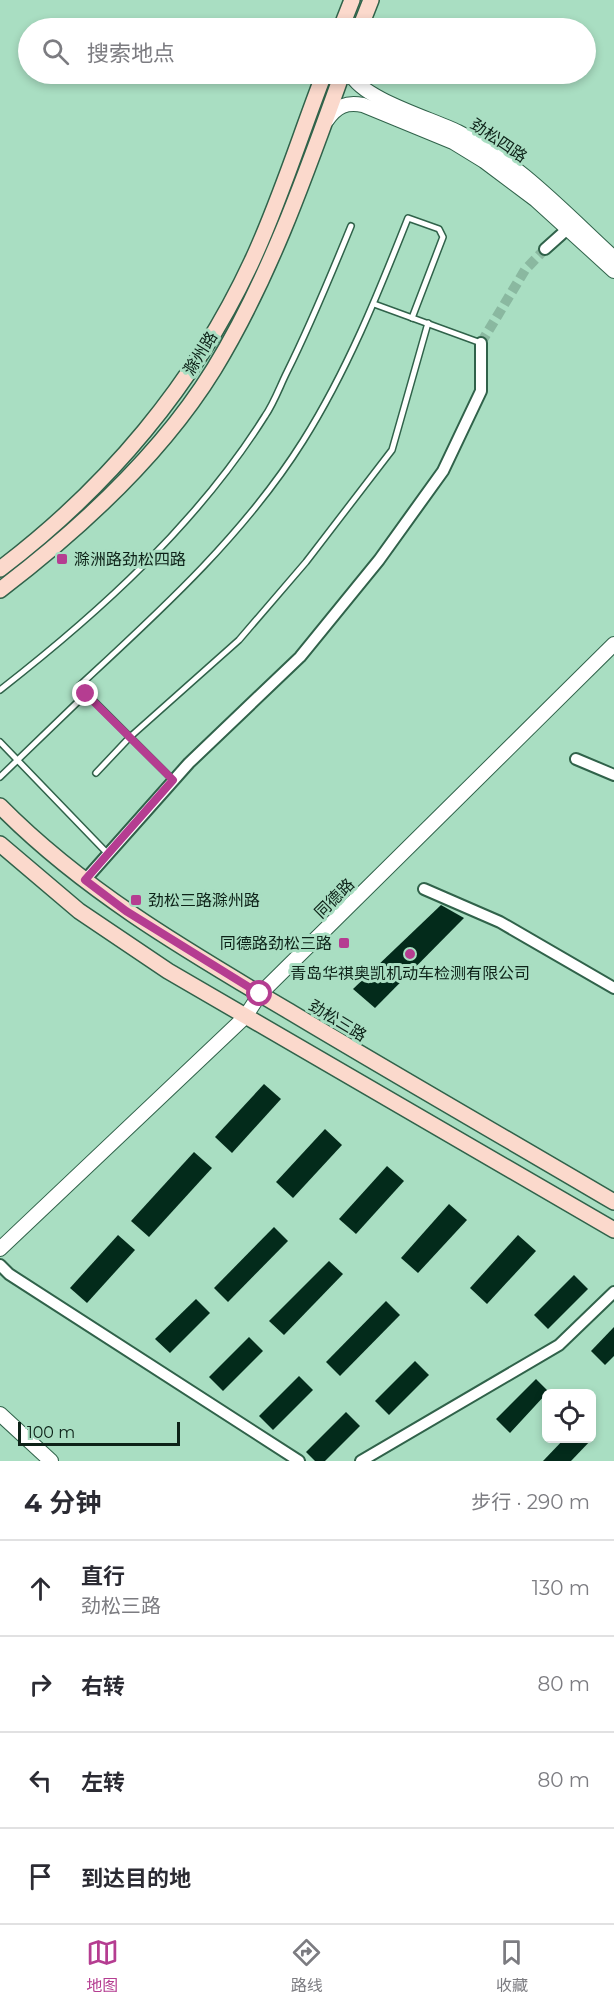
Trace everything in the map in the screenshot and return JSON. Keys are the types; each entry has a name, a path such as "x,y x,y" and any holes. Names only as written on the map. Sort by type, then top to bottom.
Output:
{"main road":[{"path":"345,18 352,0"},
{"path":"364,18 371,0"},
{"name":"滁州路","path":"0,569 56,525 111,470 150,425 194,367 252,260 320,84"},
{"name":"滁州路","path":"0,590 68,536 99,507 163,436 209,376 245,313 267,267 307,171 338,84"},
{"name":"劲松三路","path":"0,806 85,880 126,911 260,994 614,1202"},
{"path":"0,844 49,887 111,934 245,1017 614,1230"}],"street":[{"name":"劲松四路","path":"359,84 367,91 459,132 490,151 572,226 614,258"},
{"path":"363,105 358,97 367,91"},
{"path":"324,124 339,106 351,103 363,105 453,142 484,161 572,226 614,272"},
{"path":"545,249 572,226"},
{"path":"85,880 173,780 300,657 379,560 442,471 482,391 481,343"},
{"name":"同德路","path":"0,1249 245,1017 260,994 614,644"},
{"path":"576,759 614,775"},
{"path":"423,889 500,922 614,988"},
{"path":"0,1265 9,1274 299,1461"},
{"path":"361,1461 559,1345 614,1292"},
{"path":"0,1414 51,1461"}],"lane":[{"path":"173,780 79,687 164,608 246,519 302,442 341,375 374,304 408,218 439,230 443,237 412,318"},
{"path":"0,690 72,633 154,555 215,485 266,415 308,330 351,225"},
{"path":"374,304 481,343"},
{"path":"96,773 130,737 239,640 306,562 392,450 428,323"},
{"path":"0,777 86,694"},
{"path":"0,742 108,854"}],"building":[{"name":"青岛华祺奥凯机动车检测有限公司","path":"441,905 464,918 375,1008 353,989"},
{"path":"264,1084 281,1099 232,1153 215,1137"},
{"path":"325,1129 342,1145 293,1198 276,1182"},
{"path":"194,1152 212,1168 149,1237 131,1221"},
{"path":"387,1166 404,1181 356,1234 339,1219"},
{"path":"449,1204 467,1220 418,1273 401,1258"},
{"path":"274,1227 288,1241 228,1302 214,1288"},
{"path":"118,1235 135,1250 87,1303 70,1288"},
{"path":"518,1235 536,1251 487,1304 470,1288"},
{"path":"329,1261 343,1274 284,1335 269,1321"},
{"path":"574,1275 588,1289 548,1329 534,1315"},
{"path":"196,1299 210,1313 170,1353 155,1339"},
{"path":"386,1301 400,1315 340,1376 326,1362"},
{"path":"614,1327 614,1356 605,1365 591,1351"},
{"path":"249,1337 263,1351 223,1391 209,1377"},
{"path":"415,1361 429,1375 389,1415 375,1401"},
{"path":"299,1376 313,1390 273,1430 259,1416"},
{"path":"536,1379 546,1389 542,1389 542,1398 510,1433 496,1419"},
{"path":"346,1412 360,1426 325,1461 315,1461 306,1452"},
{"path":"560,1443 588,1443 571,1461 543,1461"}],"tunnel":[{"path":"481,343 525,270 545,249"}],"place":[{"name":"滁洲路劲松四路","path":"62,559"},
{"name":"劲松三路滁州路","path":"136,900"},
{"name":"同德路劲松三路","path":"344,943"},
{"name":"青岛华祺奥凯机动车检测有限公司","path":"410,954"}],"route":[{"path":"86,694 173,780 85,880 126,911 260,994"}]}
